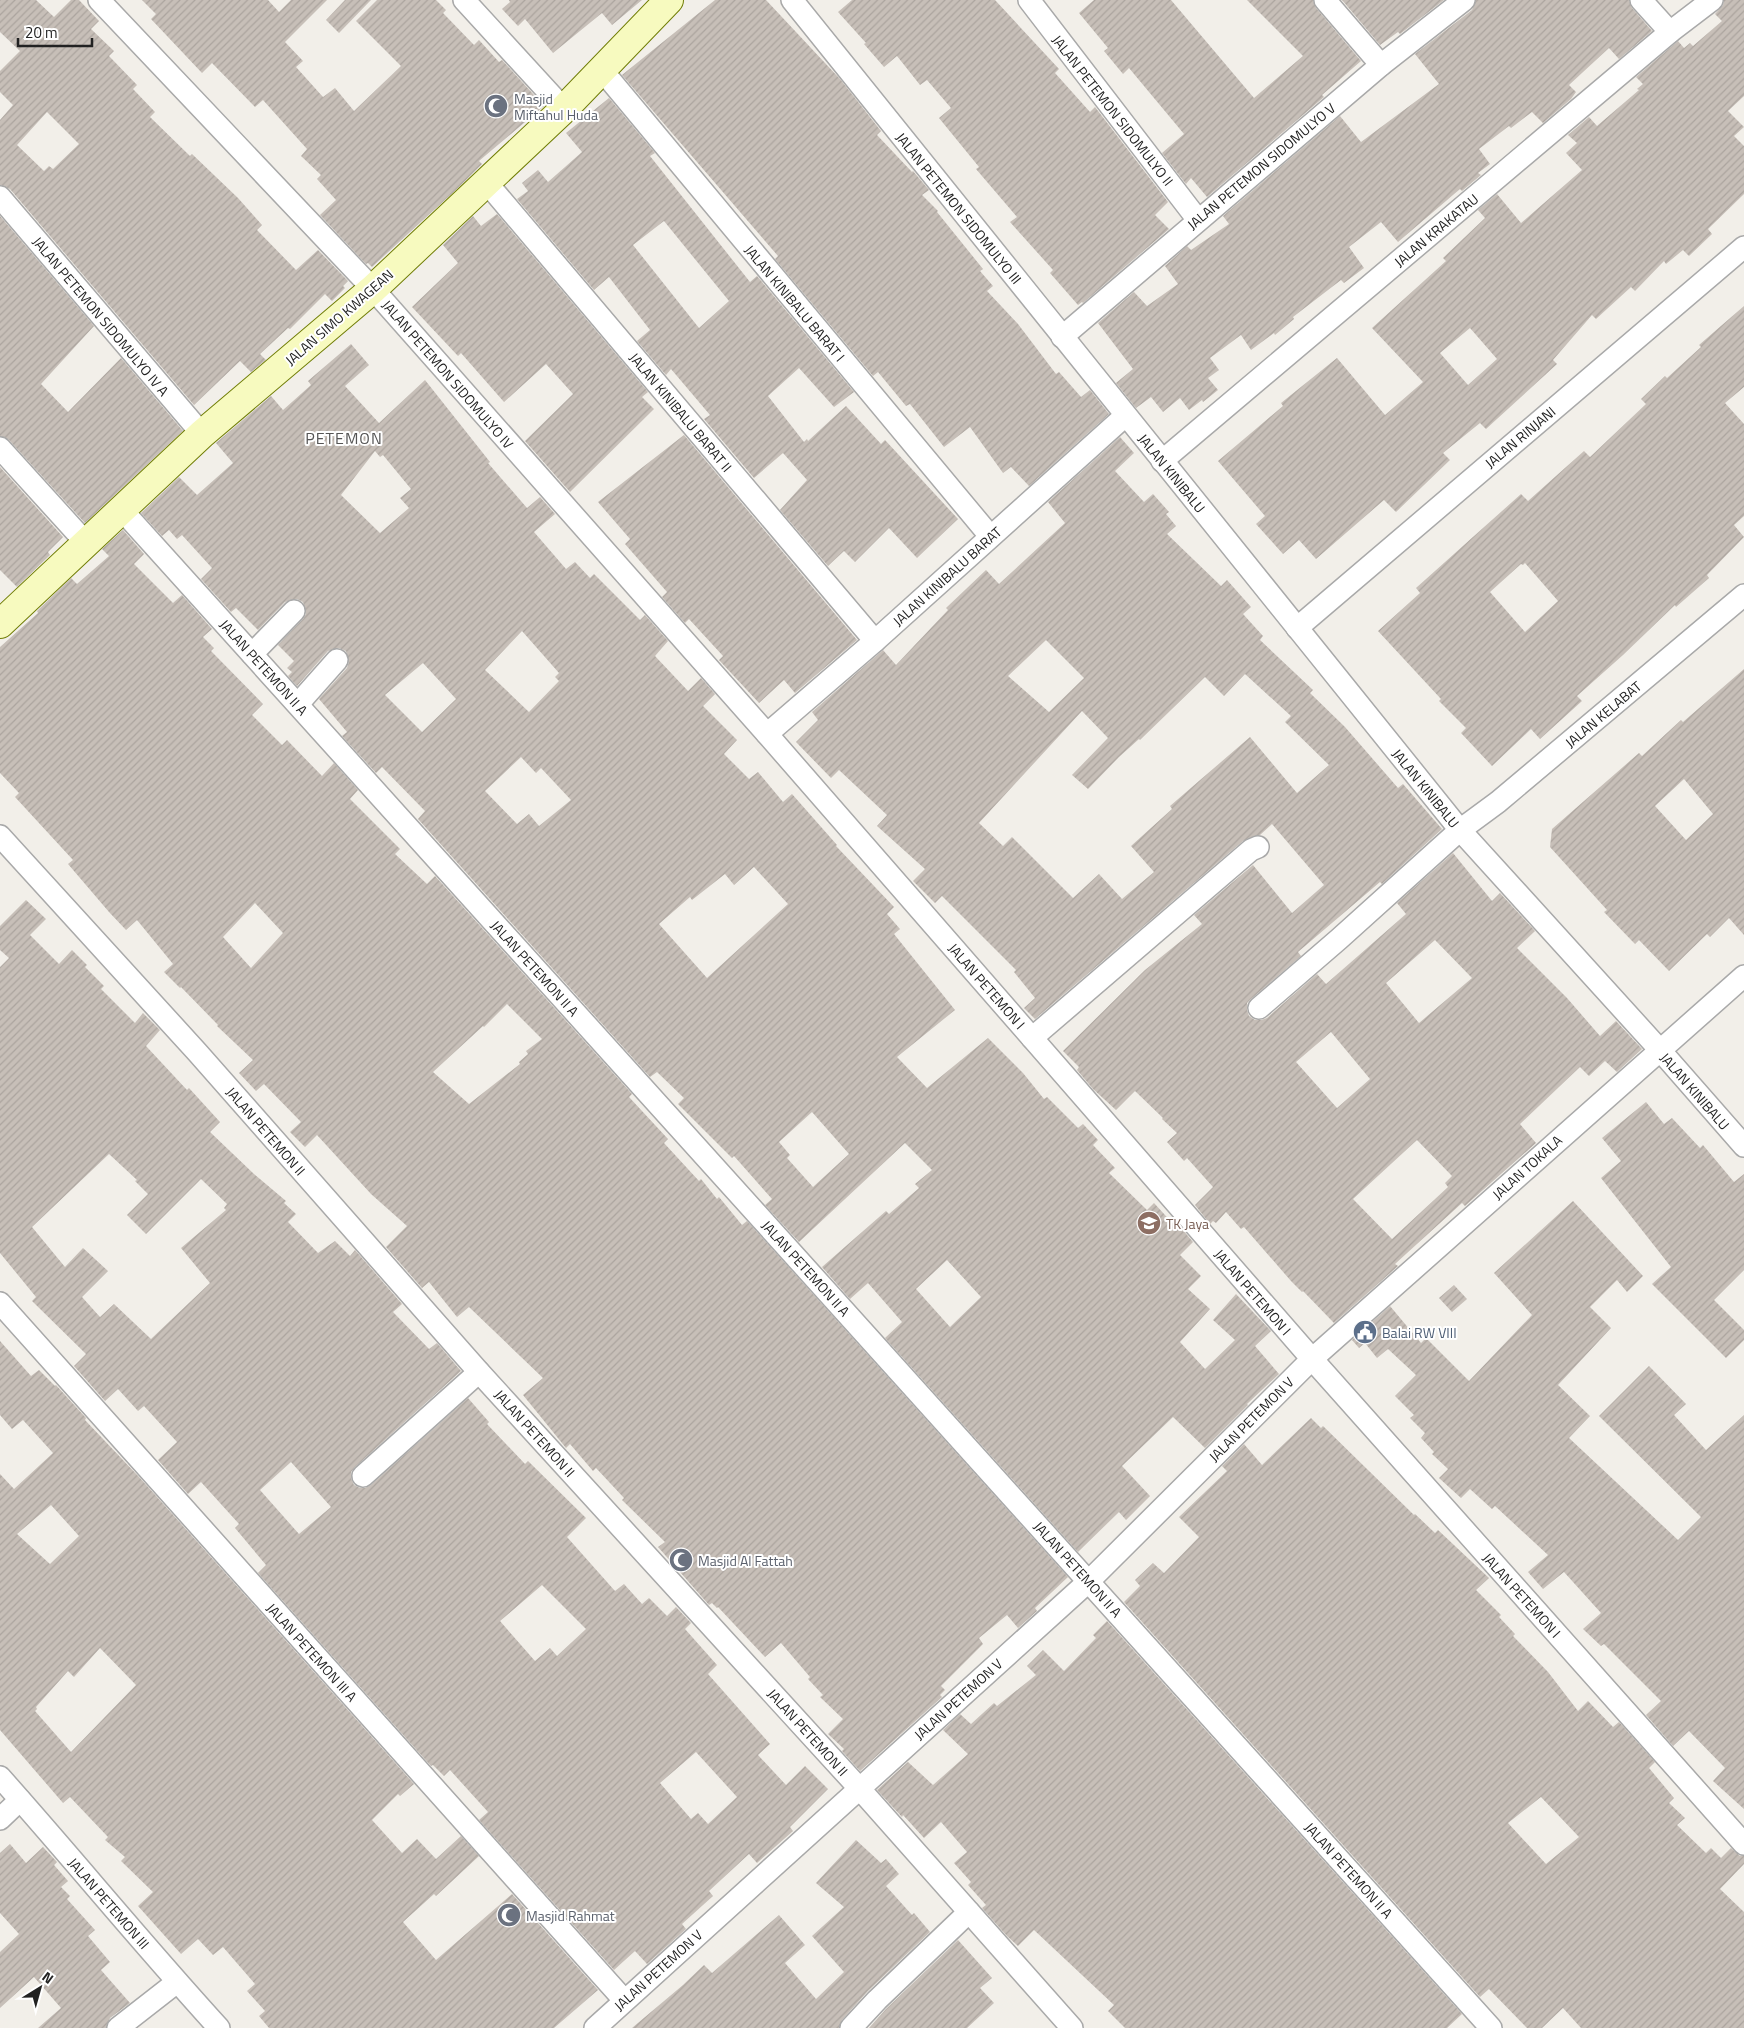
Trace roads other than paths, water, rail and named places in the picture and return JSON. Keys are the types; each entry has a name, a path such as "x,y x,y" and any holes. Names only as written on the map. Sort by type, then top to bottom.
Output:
{"street":[{"name":"JALAN PETEMON SIDOMULYO IV","path":"99,0 374,289 768,734"},
{"path":"464,0 564,109"},
{"name":"JALAN SIMO KWAGEAN","path":"0,624 202,434 374,289 564,109 669,0"},
{"name":"JALAN PETEMON SIDOMULYO III","path":"792,0 1125,416"},
{"name":"JALAN PETEMON SIDOMULYO II","path":"1029,0 1198,220"},
{"path":"1325,0 1381,65"},
{"name":"JALAN PETEMON SIDOMULYO V","path":"1062,337 1381,65 1464,0"},
{"path":"1641,0 1670,32"},
{"name":"JALAN KRAKATAU","path":"1162,461 1670,32 1712,0"},
{"name":"JALAN KINIBALU BARAT I","path":"601,70 990,536"},
{"name":"JALAN KINIBALU BARAT II","path":"487,183 875,641"},
{"name":"JALAN PETEMON SIDOMULYO IV A","path":"0,197 202,434"},
{"name":"JALAN RINJANI","path":"1297,628 1744,247"},
{"name":"JALAN KINIBALU","path":"1125,416 1460,830 1659,1049 1744,1146"},
{"name":"JALAN KINIBALU BARAT","path":"768,734 875,641 1125,416"},
{"path":"0,448 87,544"},
{"name":"JALAN PETEMON II A","path":"121,509 1491,2028"},
{"name":"JALAN KELABAT","path":"1259,1008 1460,830 1498,802 1744,595"},
{"path":"252,654 294,611"},
{"path":"298,704 336,660"},
{"name":"JALAN PETEMON I","path":"768,734 1312,1359 1744,1844"},
{"name":"JALAN PETEMON II","path":"0,836 203,1060 479,1372 859,1788 1072,2028"},
{"path":"1032,1038 1251,850 1258,847"},
{"name":"JALAN TOKALA","path":"1312,1359 1659,1049 1744,976"},
{"name":"JALAN PETEMON III A","path":"0,1303 624,2000"},
{"name":"JALAN PETEMON V","path":"595,2028 1089,1581 1312,1359"},
{"path":"363,1476 479,1372"},
{"name":"JALAN PETEMON III","path":"0,1777 219,2028"},
{"path":"0,1819 20,1800"},
{"path":"851,2028 877,2000 969,1912"},
{"path":"118,2028 177,1982"}],"place":[{"name":"Masjid Miftahul Huda","path":"496,106"},
{"name":"TK Jaya","path":"1149,1223"},
{"name":"Balai RW VIII","path":"1365,1332"},
{"name":"Masjid Al Fattah","path":"681,1560"},
{"name":"Masjid Rahmat","path":"509,1915"}],"district":[{"name":"PETEMON","path":"344,438"}]}
